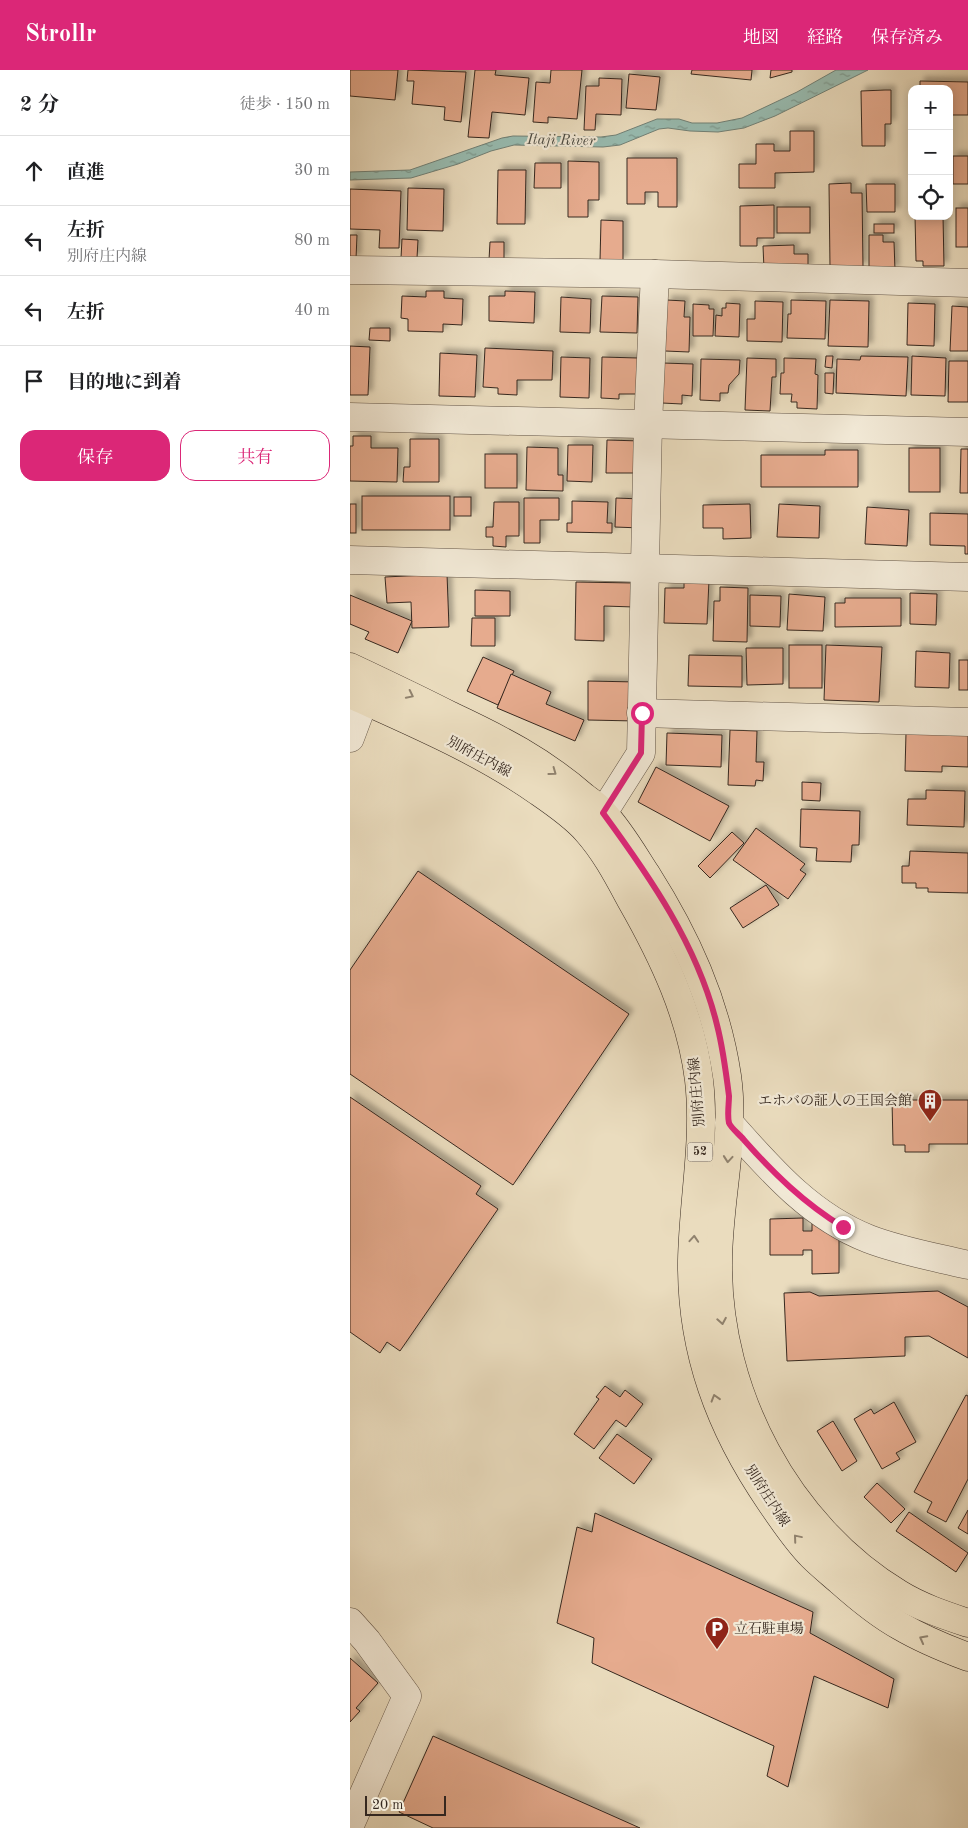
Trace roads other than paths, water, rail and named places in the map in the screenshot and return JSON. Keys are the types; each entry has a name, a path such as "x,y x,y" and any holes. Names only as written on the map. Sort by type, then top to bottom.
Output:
{"main road":[{"name":"別府庄内線","path":"359,685 495,737 534,758 571,785 603,813 635,856 659,894 694,959 717,1024 727,1077 729,1123 727,1170 719,1231 718,1289 721,1318 727,1346 750,1421 789,1489 811,1518 838,1548 868,1573 900,1595 933,1612 968,1623"},
{"name":"別府庄内線","path":"359,685 486,758 556,804 587,830 616,873 663,958 679,1000 693,1048 699,1080 702,1122 692,1262 695,1314 704,1363 718,1407 738,1449 761,1488 787,1527 811,1555 860,1599 897,1625 934,1645 968,1657"}],"street":[{"path":"350,270 655,274 968,283"},
{"path":"603,813 641,753 648,424 655,274"},
{"path":"350,417 968,432"},
{"path":"350,560 968,576"},
{"path":"350,738 359,685"},
{"path":"642,713 968,722"},
{"path":"729,1123 756,1154 798,1196 843,1227 889,1246 968,1265"},
{"path":"350,1622 407,1696 350,1825"}],"water":[{"name":"Itaji River","path":"836,70 868,70 775,116 744,128 718,132 659,129 620,145 603,147 514,145 411,178 350,180 350,172 410,170 502,138 513,136 601,137 616,135 657,119 679,119 692,123 717,123 742,118 797,92"}],"place":[{"name":"エホバの証人の王国会館","path":"930,1122"},
{"name":"立石駐車場","path":"717,1650"}]}
